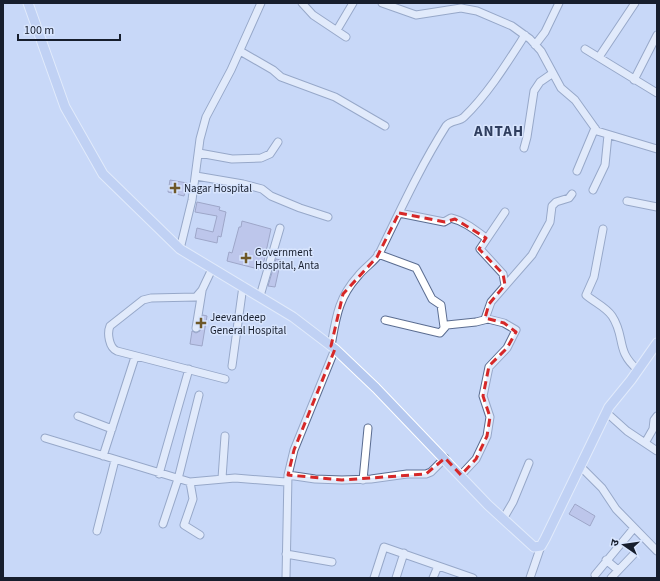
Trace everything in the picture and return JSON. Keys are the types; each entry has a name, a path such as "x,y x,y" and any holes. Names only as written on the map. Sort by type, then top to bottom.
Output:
{"main road":[{"path":"28,3 65,107 103,174 180,249 298,320 333,347 445,458 503,519 532,546 541,546 607,413 657,343"}],"street":[{"path":"180,249 196,176 206,117 240,51 261,3"},
{"path":"302,3 313,15 346,37"},
{"path":"337,30 353,3"},
{"path":"382,3 416,15 457,8 477,11 512,26 525,35 543,54 561,88 575,100 599,132 657,149"},
{"path":"473,3 477,11"},
{"path":"535,45 545,32 559,3"},
{"path":"599,57 634,3"},
{"path":"286,578 287,478 294,450 333,347 339,304 344,294 358,275 378,254 446,126 449,122 464,117 504,67 525,35"},
{"path":"634,80 657,35"},
{"path":"585,49 657,94"},
{"path":"240,51 273,70 280,77 335,97 385,126"},
{"path":"524,148 527,138 534,91 540,82 553,73"},
{"path":"577,171 595,128"},
{"path":"593,190 605,166 608,135"},
{"path":"199,152 232,159 261,158 270,154 278,142"},
{"path":"196,176 243,184 262,189 271,196 300,208 328,217"},
{"path":"485,319 491,302 532,255 550,222 552,206 556,202 568,199 572,194"},
{"path":"627,201 657,207"},
{"path":"505,212 480,249 503,274 505,285"},
{"path":"399,213 444,222 454,219 464,222 486,238"},
{"path":"260,296 280,228"},
{"path":"603,229 594,277 586,295 608,311 613,317 626,359 638,370"},
{"path":"378,254 416,268 432,299 441,305 444,327"},
{"path":"196,328 202,290 212,269"},
{"path":"232,366 243,286"},
{"path":"202,290 193,298 151,298 142,301 110,326 109,333 112,348 135,357 225,379"},
{"path":"385,320 440,333 447,325 478,322 485,319 504,323 516,332 507,348 488,368 483,396 490,414 487,436 476,459 461,475"},
{"path":"103,456 135,357"},
{"path":"159,474 189,369"},
{"path":"163,524 178,479 199,395"},
{"path":"607,413 627,431 657,451"},
{"path":"78,416 112,429"},
{"path":"645,443 653,429 654,420 657,416"},
{"path":"362,480 368,428"},
{"path":"222,478 225,436"},
{"path":"45,438 159,474 190,482 222,478 362,480 402,474 429,474 445,458"},
{"path":"97,531 115,460"},
{"path":"503,519 513,502 529,463"},
{"path":"580,466 602,488 614,506 657,551"},
{"path":"190,482 193,499 184,525 200,535"},
{"path":"595,575 634,528"},
{"path":"530,578 541,546"},
{"path":"374,578 383,547 473,578"},
{"path":"286,554 332,562"},
{"path":"396,578 404,554"},
{"path":"611,578 633,555"},
{"path":"606,560 618,570"},
{"path":"433,578 438,566"}],"highlighted area":[{"path":"399,213 445,222 455,219 486,238 479,249 503,274 505,285 489,304 485,318 504,323 516,332 507,348 489,366 483,396 490,417 487,436 476,459 461,475 445,458 426,474 342,480 288,475 294,450 335,349 331,346 343,294 377,257"}],"building":[{"path":"170,180 187,183 184,196 168,192"},
{"path":"197,202 220,207 219,210 226,212 221,237 218,236 217,243 195,238 197,228 213,232 217,216 195,212"},
{"path":"242,221 271,229 262,270 227,261 229,252 232,253"},
{"path":"276,259 281,260 275,287 268,286"},
{"path":"203,315 207,316 202,346 190,344 192,331 196,333 200,331"},
{"path":"575,504 595,516 590,526 569,514"}],"place":[{"name":"Nagar Hospital","path":"175,188"},
{"name":"Government Hospital, Anta","path":"246,258"},
{"name":"Jeevandeep General Hospital","path":"201,323"}],"district":[{"name":"ANTAH","path":"499,131"}]}
